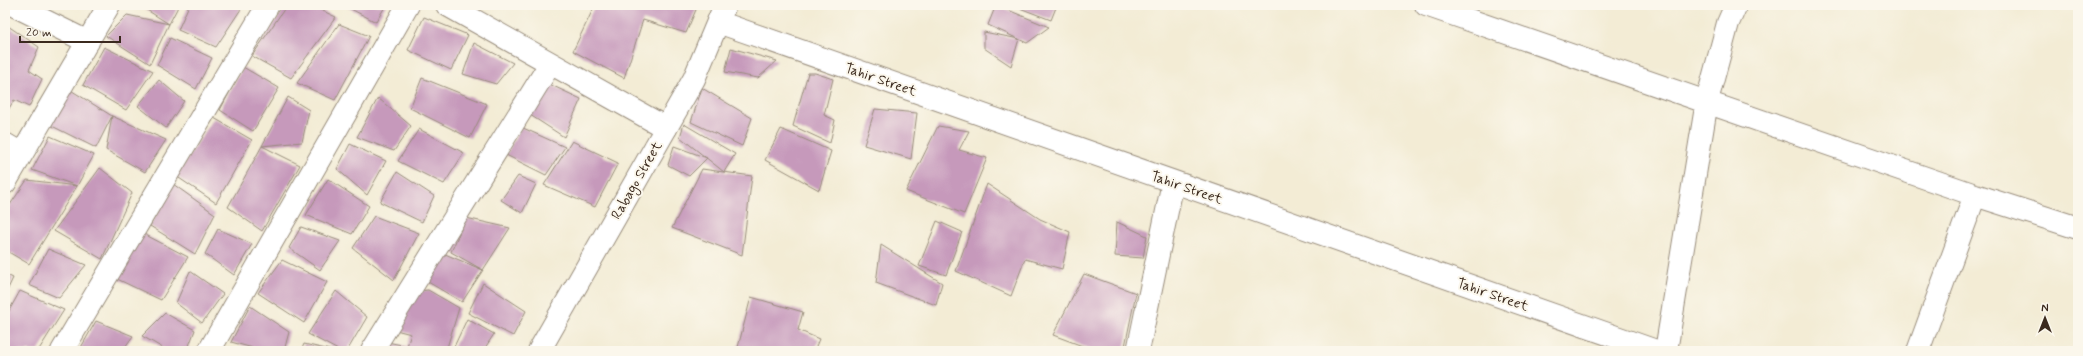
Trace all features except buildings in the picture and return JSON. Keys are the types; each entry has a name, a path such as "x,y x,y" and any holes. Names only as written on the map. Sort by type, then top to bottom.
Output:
{"street":[{"path":"13,5 88,42"},
{"path":"5,183 14,149 88,42 109,5"},
{"path":"62,351 268,5"},
{"path":"209,351 408,5"},
{"path":"447,5 474,12 550,64 666,128"},
{"path":"1426,5 1975,195 2078,228"},
{"path":"1666,351 1707,101 1728,23 1736,5"},
{"name":"Rabago Street","path":"538,351 694,79 722,14"},
{"name":"Tahir Street","path":"722,14 1173,182 1656,351"},
{"path":"372,351 550,64"},
{"path":"1138,351 1173,182"},
{"path":"1918,351 1975,195"}]}
